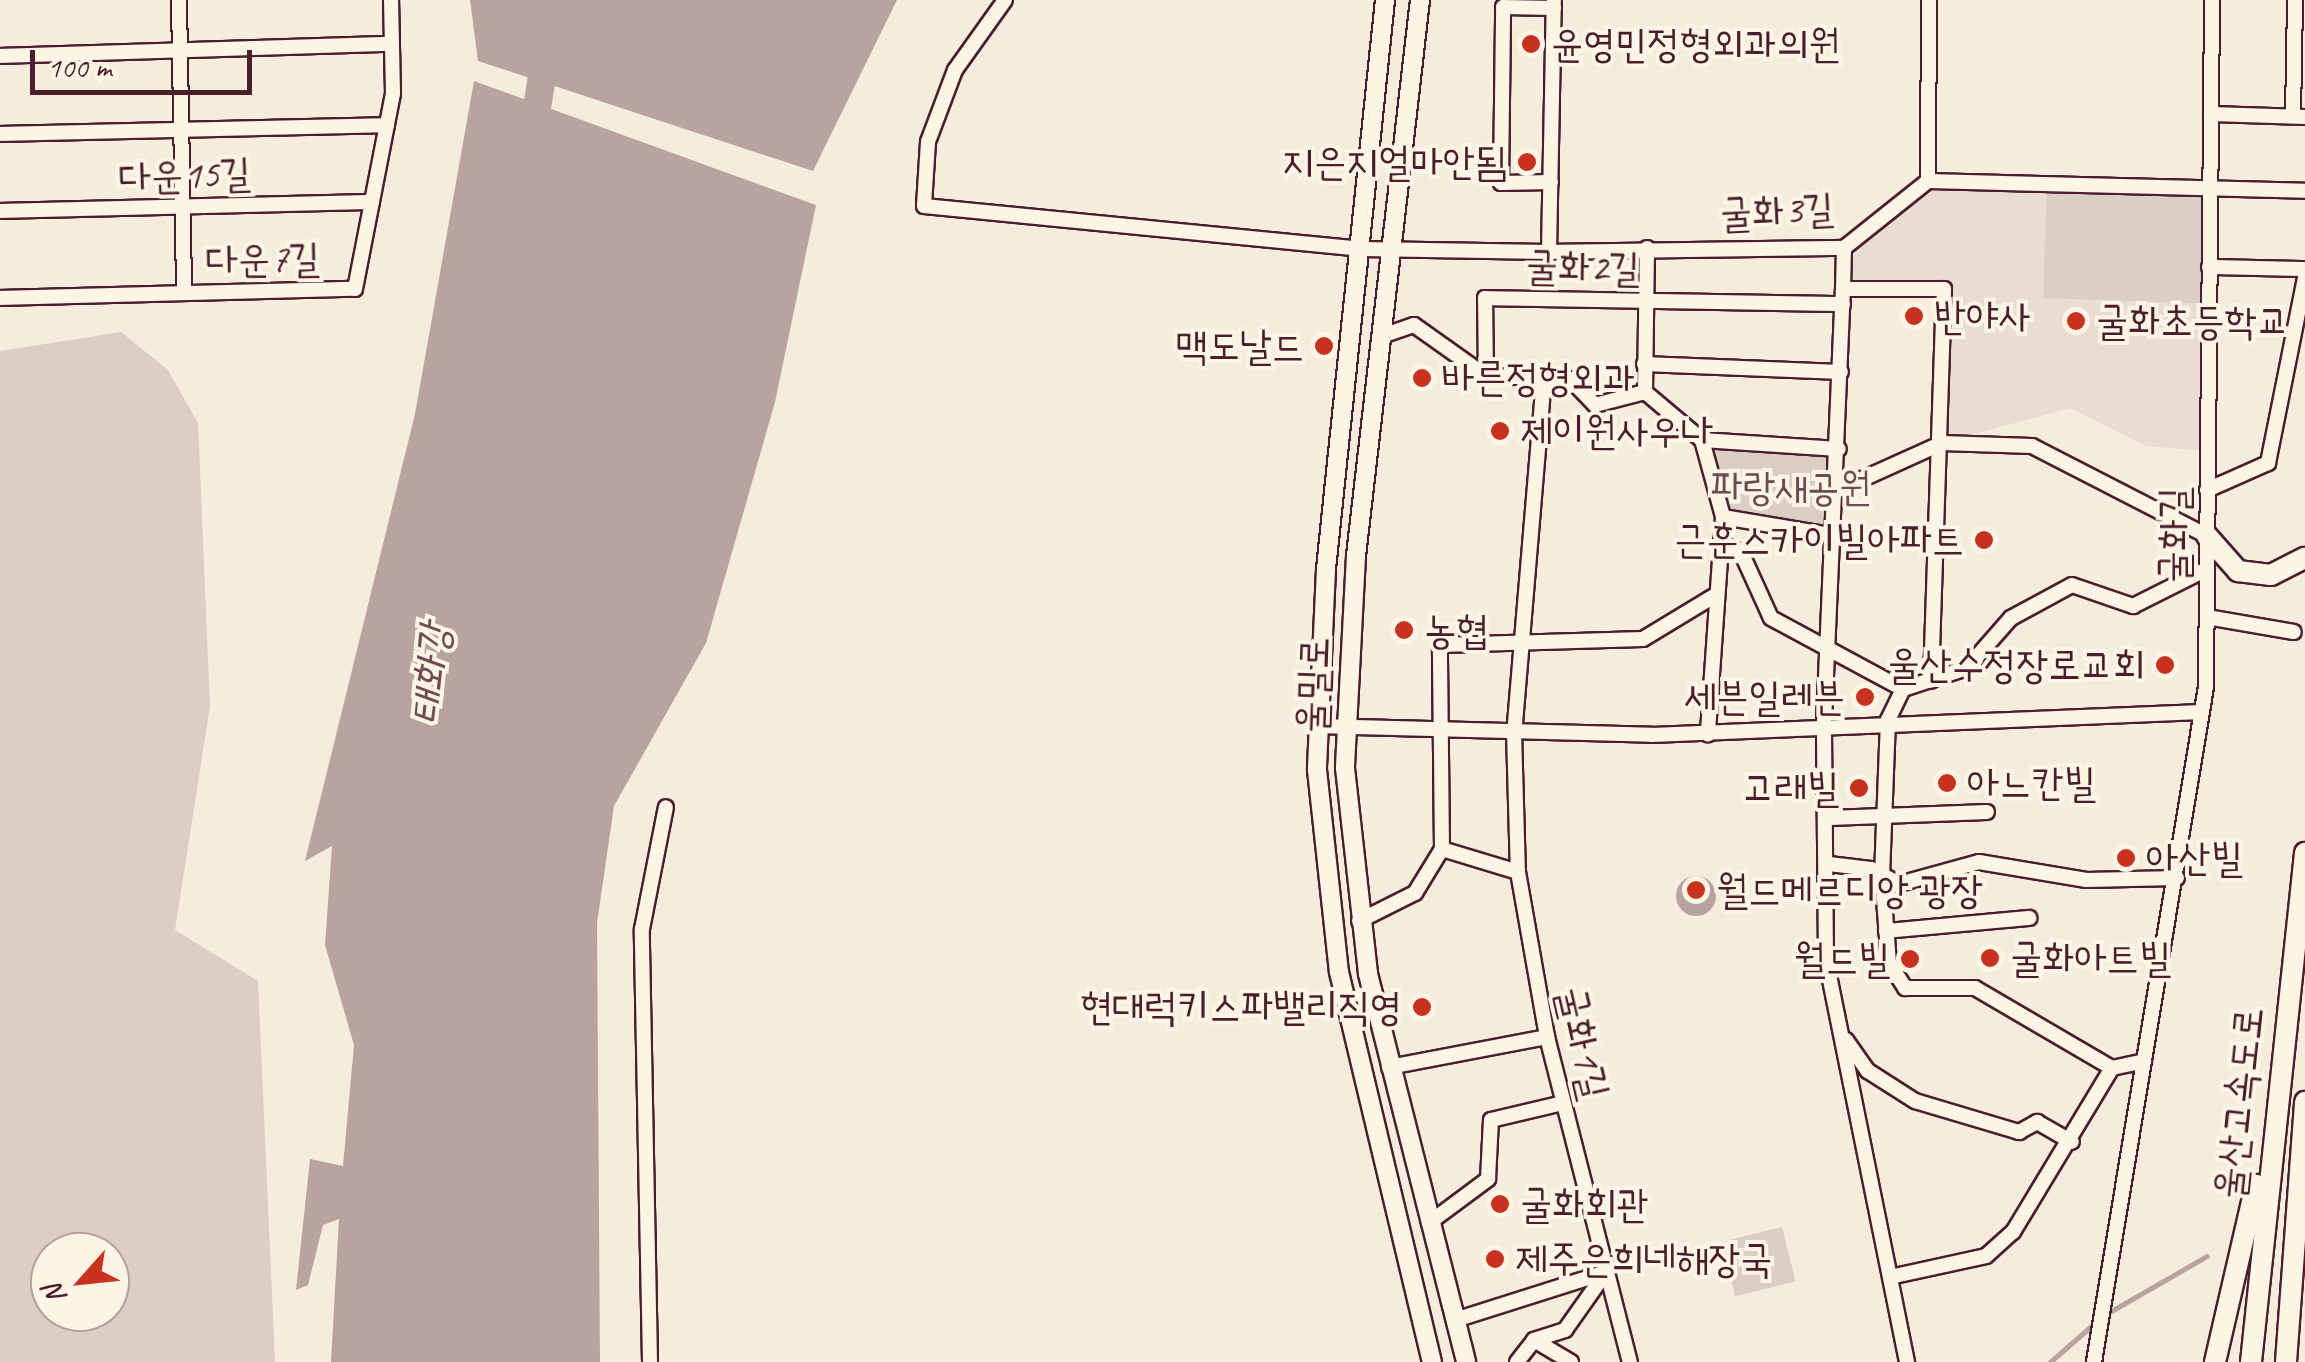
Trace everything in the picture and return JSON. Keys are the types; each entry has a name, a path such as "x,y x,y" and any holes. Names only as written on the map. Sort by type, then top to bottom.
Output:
{"highway":[{"path":"2207,536 2238,571 2272,575 2305,558"},
{"name":"울산고속도로","path":"2251,1362 2272,1130 2305,852"},
{"name":"울산고속도로","path":"2286,1362 2305,1102"},
{"path":"2215,1362 2272,1130"}],"main road":[{"name":"울밀로","path":"1385,0 1316,726 1339,972 1432,1362"},
{"name":"울밀로","path":"1420,0 1378,338 1345,727 1359,921 1390,1068 1466,1362"}],"street":[{"path":"178,0 184,293"},
{"name":"다운7길","path":"0,298 355,289 387,125 392,44 390,0"},
{"name":"굴화3길","path":"1004,0 955,70 928,142 924,206 1360,250 1844,248 1928,182"},
{"path":"1929,0 1928,182 2305,192"},
{"name":"굴화길","path":"2094,1362 2202,712 2207,617 2212,0"},
{"path":"2210,114 2299,116 2296,0"},
{"path":"1549,252 1551,182 1554,4 1502,7 1501,183 1551,182"},
{"path":"0,56 392,44"},
{"path":"0,134 387,125"},
{"name":"다운15길","path":"0,210 182,210 372,202"},
{"path":"1646,248 1645,392 1702,440 1723,516 1714,596 1708,734"},
{"path":"1844,248 1834,649 1824,722 1830,818 1826,960 1907,1362"},
{"path":"2209,267 2305,269"},
{"path":"2207,490 2268,463 2305,278"},
{"name":"굴화2길","path":"1486,376 1486,298 1646,301 1944,289 1942,443 1930,680"},
{"path":"1378,338 1414,324 1486,376 1570,379 1594,405 1645,392"},
{"path":"1644,364 1841,372"},
{"name":"굴화1길","path":"1544,378 1528,644 1514,732 1518,872 1562,1103 1630,1362"},
{"path":"1702,440 1839,449"},
{"path":"1838,490 1942,443 2032,446 2207,536"},
{"path":"1723,516 1837,536"},
{"path":"1722,544 1741,552 1771,618 1902,689"},
{"path":"2144,1061 2112,1068 1975,988 1905,988 1889,963 1882,874 1888,720 1902,689 1967,668 2011,618 2072,585 2133,606 2207,568"},
{"path":"1359,921 1415,893 1442,849 1440,644 1644,640 1714,596"},
{"path":"2207,617 2294,632"},
{"path":"1316,726 1708,734 1824,722 2202,712"},
{"path":"650,1362 642,928 666,807"},
{"path":"1830,818 1987,812"},
{"path":"1442,849 1518,872"},
{"path":"1828,864 1912,884 1952,863 1979,862 2086,880 2177,878"},
{"path":"1886,931 2029,918"},
{"path":"1841,1034 1868,1070 1915,1101 2018,1132 2037,1122 2072,1142"},
{"path":"1390,1068 1547,1037"},
{"path":"1890,1277 1986,1256 2013,1232 2072,1142 2112,1068"},
{"path":"1429,1223 1488,1179 1491,1120 1562,1103"},
{"path":"1455,1320 1606,1272"},
{"path":"1516,1362 1534,1340 1564,1330 1606,1272"},
{"path":"1534,1340 1571,1362"}],"shaded area":[{"name":"굴화초등학교","path":"1928,181 2210,190 2207,451 2146,446 2070,408 1942,443 1944,289 1843,289 1844,248"}],"green space":[{"path":"2047,185 2210,191 2206,304 2043,298"},
{"path":"121,332 168,370 198,423 210,706 175,930 258,981 275,1362 0,1362 0,351"},
{"name":"파랑새공원","path":"1702,440 1839,449 1837,536 1723,517"},
{"path":"1782,1227 1796,1281 1735,1296 1722,1242"}],"water":[{"path":"470,0 897,0 813,171 478,61"},
{"path":"474,81 816,205 775,402 706,643 614,806 597,923 600,1362 331,1362 339,1219 323,1225 308,1285 296,1290 310,1159 343,1166 354,1045 325,945 332,846 305,861 415,414"},
{"path":"1696,876 1710,882 1716,896 1710,910 1696,916 1682,910 1676,896 1682,882"}],"waterway":[{"name":"태화강","path":"532,140 554,0"},
{"path":"2106,1314 2207,1256"},
{"path":"2050,1362 2097,1321"}],"place":[{"name":"윤영민정형외과의원","path":"1531,44"},
{"name":"지은지얼마안됨","path":"1527,162"},
{"name":"반야사","path":"1914,316"},
{"name":"굴화초등학교","path":"2076,321"},
{"name":"맥도날드","path":"1324,346"},
{"name":"바른정형외과","path":"1422,378"},
{"name":"제이원사우나","path":"1500,431"},
{"name":"근훈스카이빌아파트","path":"1984,540"},
{"name":"농협","path":"1404,630"},
{"name":"울산수정장로교회","path":"2165,665"},
{"name":"세븐일레븐","path":"1865,697"},
{"name":"아느칸빌","path":"1947,783"},
{"name":"고래빌","path":"1859,788"},
{"name":"아산빌","path":"2126,858"},
{"name":"월드메르디앙 광장","path":"1696,890"},
{"name":"굴화아트빌","path":"1990,958"},
{"name":"월드빌","path":"1910,959"},
{"name":"현대럭키스파밸리직영","path":"1422,1007"},
{"name":"굴화회관","path":"1500,1204"},
{"name":"제주은희네해장국","path":"1495,1259"}]}
